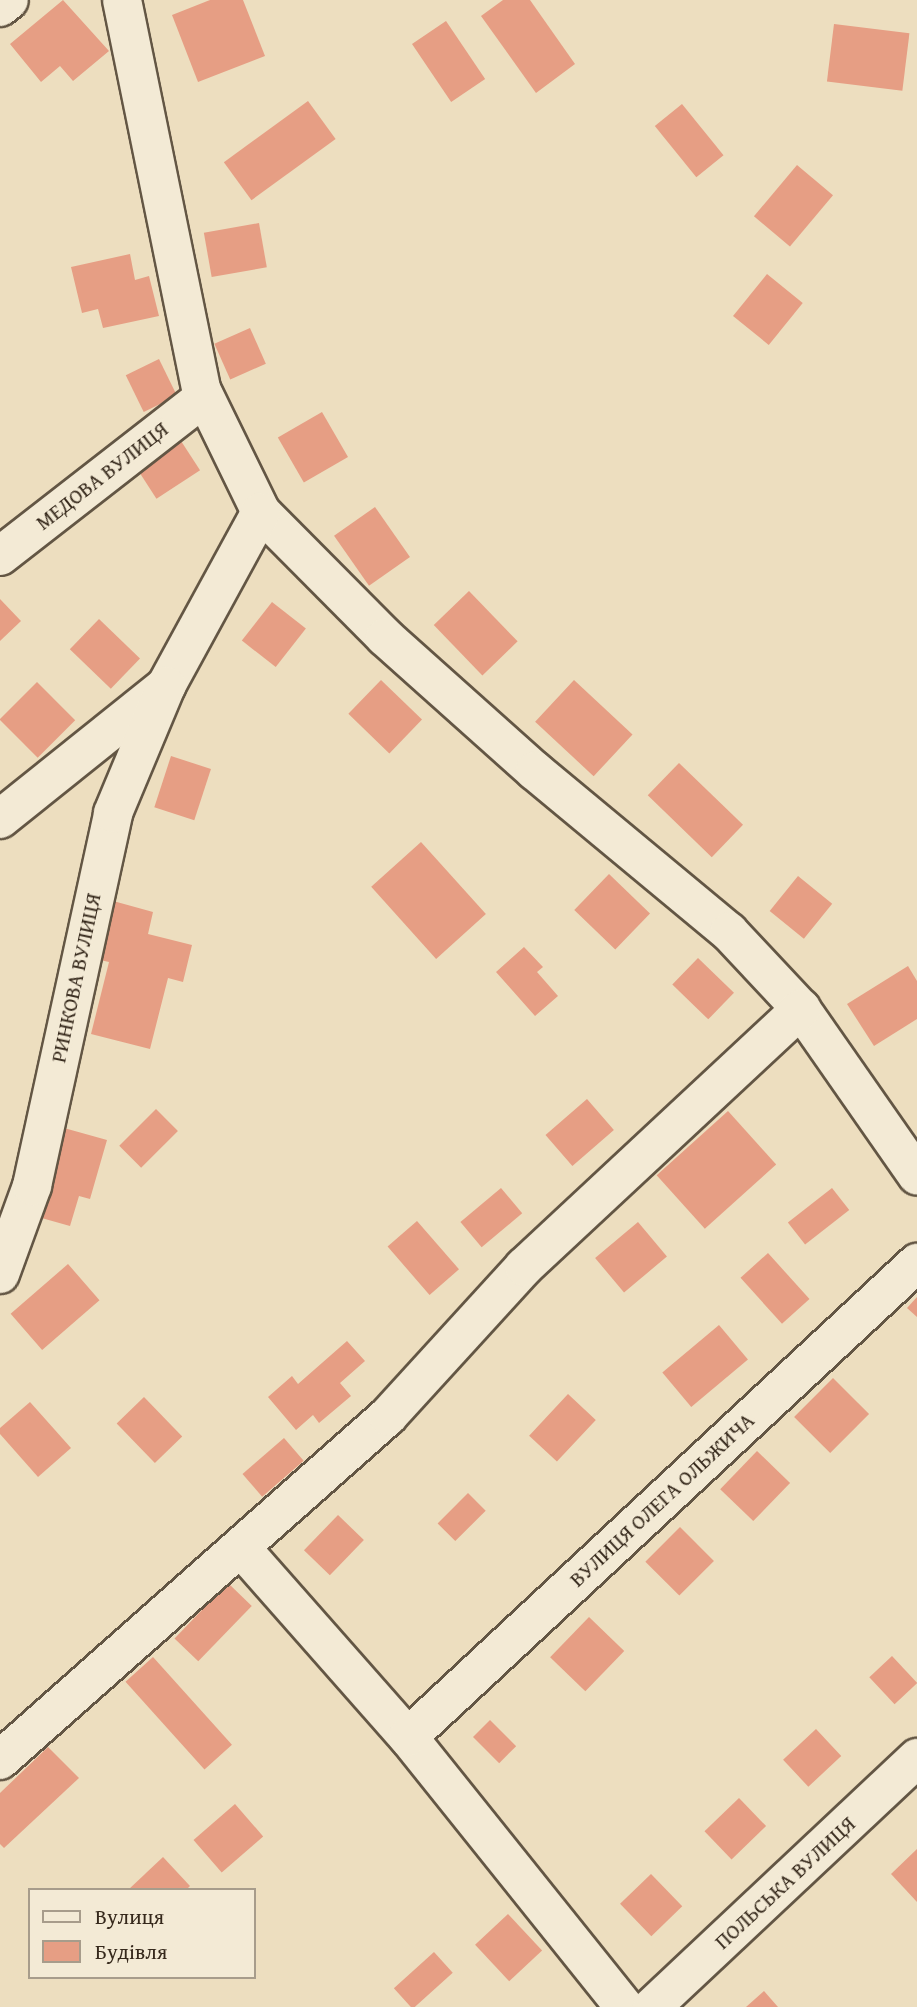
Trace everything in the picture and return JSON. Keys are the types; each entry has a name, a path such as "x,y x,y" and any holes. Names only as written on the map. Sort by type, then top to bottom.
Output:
{"street":[{"path":"0,7 9,0"},
{"path":"122,0 204,397 261,512 385,637 535,771 729,932 801,1009 917,1175"},
{"name":"МЕДОВА ВУЛИЦЯ","path":"0,556 204,397"},
{"name":"РИНКОВА ВУЛИЦЯ","path":"0,1275 32,1186 113,813 166,686 261,512"},
{"path":"0,819 166,686"},
{"path":"0,1760 242,1549 388,1416 524,1267 801,1009"},
{"name":"ВУЛИЦЯ ОЛЕГА ОЛЬЖИЧА","path":"408,1737 917,1263"},
{"path":"242,1549 408,1737 624,2007"},
{"name":"ПОЛЬСЬКА ВУЛИЦЯ","path":"652,2007 917,1758"}],"building":[{"path":"63,0 109,51 73,81 60,66 41,82 10,44"},
{"path":"210,0 243,0 265,56 198,82 172,15"},
{"path":"503,0 530,0 575,64 536,93 481,16"},
{"path":"446,21 485,79 451,102 412,44"},
{"path":"834,24 909,33 902,91 827,82"},
{"path":"308,101 336,139 251,200 224,162"},
{"path":"682,104 724,155 696,177 655,126"},
{"path":"797,165 833,195 790,247 754,216"},
{"path":"259,223 267,267 212,277 204,233"},
{"path":"130,254 135,280 149,276 159,316 103,328 98,309 82,313 71,267"},
{"path":"767,274 803,303 769,345 733,316"},
{"path":"250,328 266,364 230,379 214,344"},
{"path":"159,359 177,396 144,412 126,375"},
{"path":"322,412 348,457 304,483 278,438"},
{"path":"181,441 200,470 156,499 137,469"},
{"path":"375,507 410,557 369,586 334,536"},
{"path":"469,591 518,641 482,675 434,625"},
{"path":"0,599 21,621 0,641"},
{"path":"272,602 306,628 276,667 242,641"},
{"path":"99,619 140,659 111,689 70,649"},
{"path":"381,680 422,720 389,753 348,714"},
{"path":"574,680 633,735 594,776 535,722"},
{"path":"37,682 75,720 38,758 0,720"},
{"path":"171,756 211,769 194,820 154,807"},
{"path":"679,763 743,825 712,857 648,795"},
{"path":"421,842 486,914 436,959 371,887"},
{"path":"609,874 650,914 615,950 574,910"},
{"path":"798,876 832,904 804,939 770,911"},
{"path":"106,899 153,912 148,934 192,945 183,982 168,978 150,1049 91,1034 109,962 91,958"},
{"path":"524,947 543,967 537,972 558,996 535,1016 496,972"},
{"path":"698,958 734,993 708,1019 672,985"},
{"path":"908,966 917,981 917,1019 874,1046 847,1004"},
{"path":"587,1099 614,1130 572,1166 545,1135"},
{"path":"156,1109 178,1131 141,1168 119,1146"},
{"path":"728,1111 776,1165 705,1229 657,1175"},
{"path":"64,1128 107,1140 90,1199 79,1196 70,1226 38,1217"},
{"path":"501,1188 522,1213 482,1247 460,1222"},
{"path":"832,1188 849,1210 805,1245 788,1222"},
{"path":"417,1221 459,1269 430,1295 388,1247"},
{"path":"638,1222 667,1256 624,1292 595,1258"},
{"path":"768,1253 809,1299 782,1324 741,1278"},
{"path":"68,1264 99,1300 42,1350 11,1314"},
{"path":"917,1297 917,1317 907,1308"},
{"path":"719,1325 748,1359 691,1407 662,1373"},
{"path":"347,1341 365,1361 340,1383 351,1396 319,1423 313,1415 296,1430 268,1397 292,1376 298,1384"},
{"path":"833,1378 869,1414 830,1453 794,1417"},
{"path":"568,1394 596,1420 557,1462 529,1436"},
{"path":"144,1397 182,1437 155,1463 117,1423"},
{"path":"30,1402 71,1448 38,1477 0,1434 0,1428"},
{"path":"284,1438 304,1461 262,1497 242,1474"},
{"path":"757,1451 790,1483 753,1521 720,1489"},
{"path":"468,1493 486,1511 455,1541 438,1523"},
{"path":"338,1515 364,1540 330,1575 304,1550"},
{"path":"680,1527 714,1561 679,1596 645,1562"},
{"path":"228,1583 252,1606 198,1661 175,1638"},
{"path":"589,1617 624,1651 585,1691 550,1657"},
{"path":"892,1656 917,1683 895,1704 869,1677"},
{"path":"153,1657 232,1745 204,1769 126,1682"},
{"path":"490,1720 516,1746 499,1763 473,1737"},
{"path":"816,1729 841,1756 808,1787 783,1760"},
{"path":"48,1747 79,1778 4,1848 0,1844 0,1793"},
{"path":"739,1798 766,1826 732,1859 704,1831"},
{"path":"235,1804 263,1836 222,1873 193,1840"},
{"path":"917,1849 917,1902 891,1874"},
{"path":"163,1857 190,1886 188,1888 130,1888"},
{"path":"651,1874 682,1906 651,1936 620,1904"},
{"path":"508,1914 542,1951 509,1981 475,1945"},
{"path":"434,1952 453,1973 415,2007 411,2007 394,1988"},
{"path":"764,1991 778,2007 746,2007"}]}
